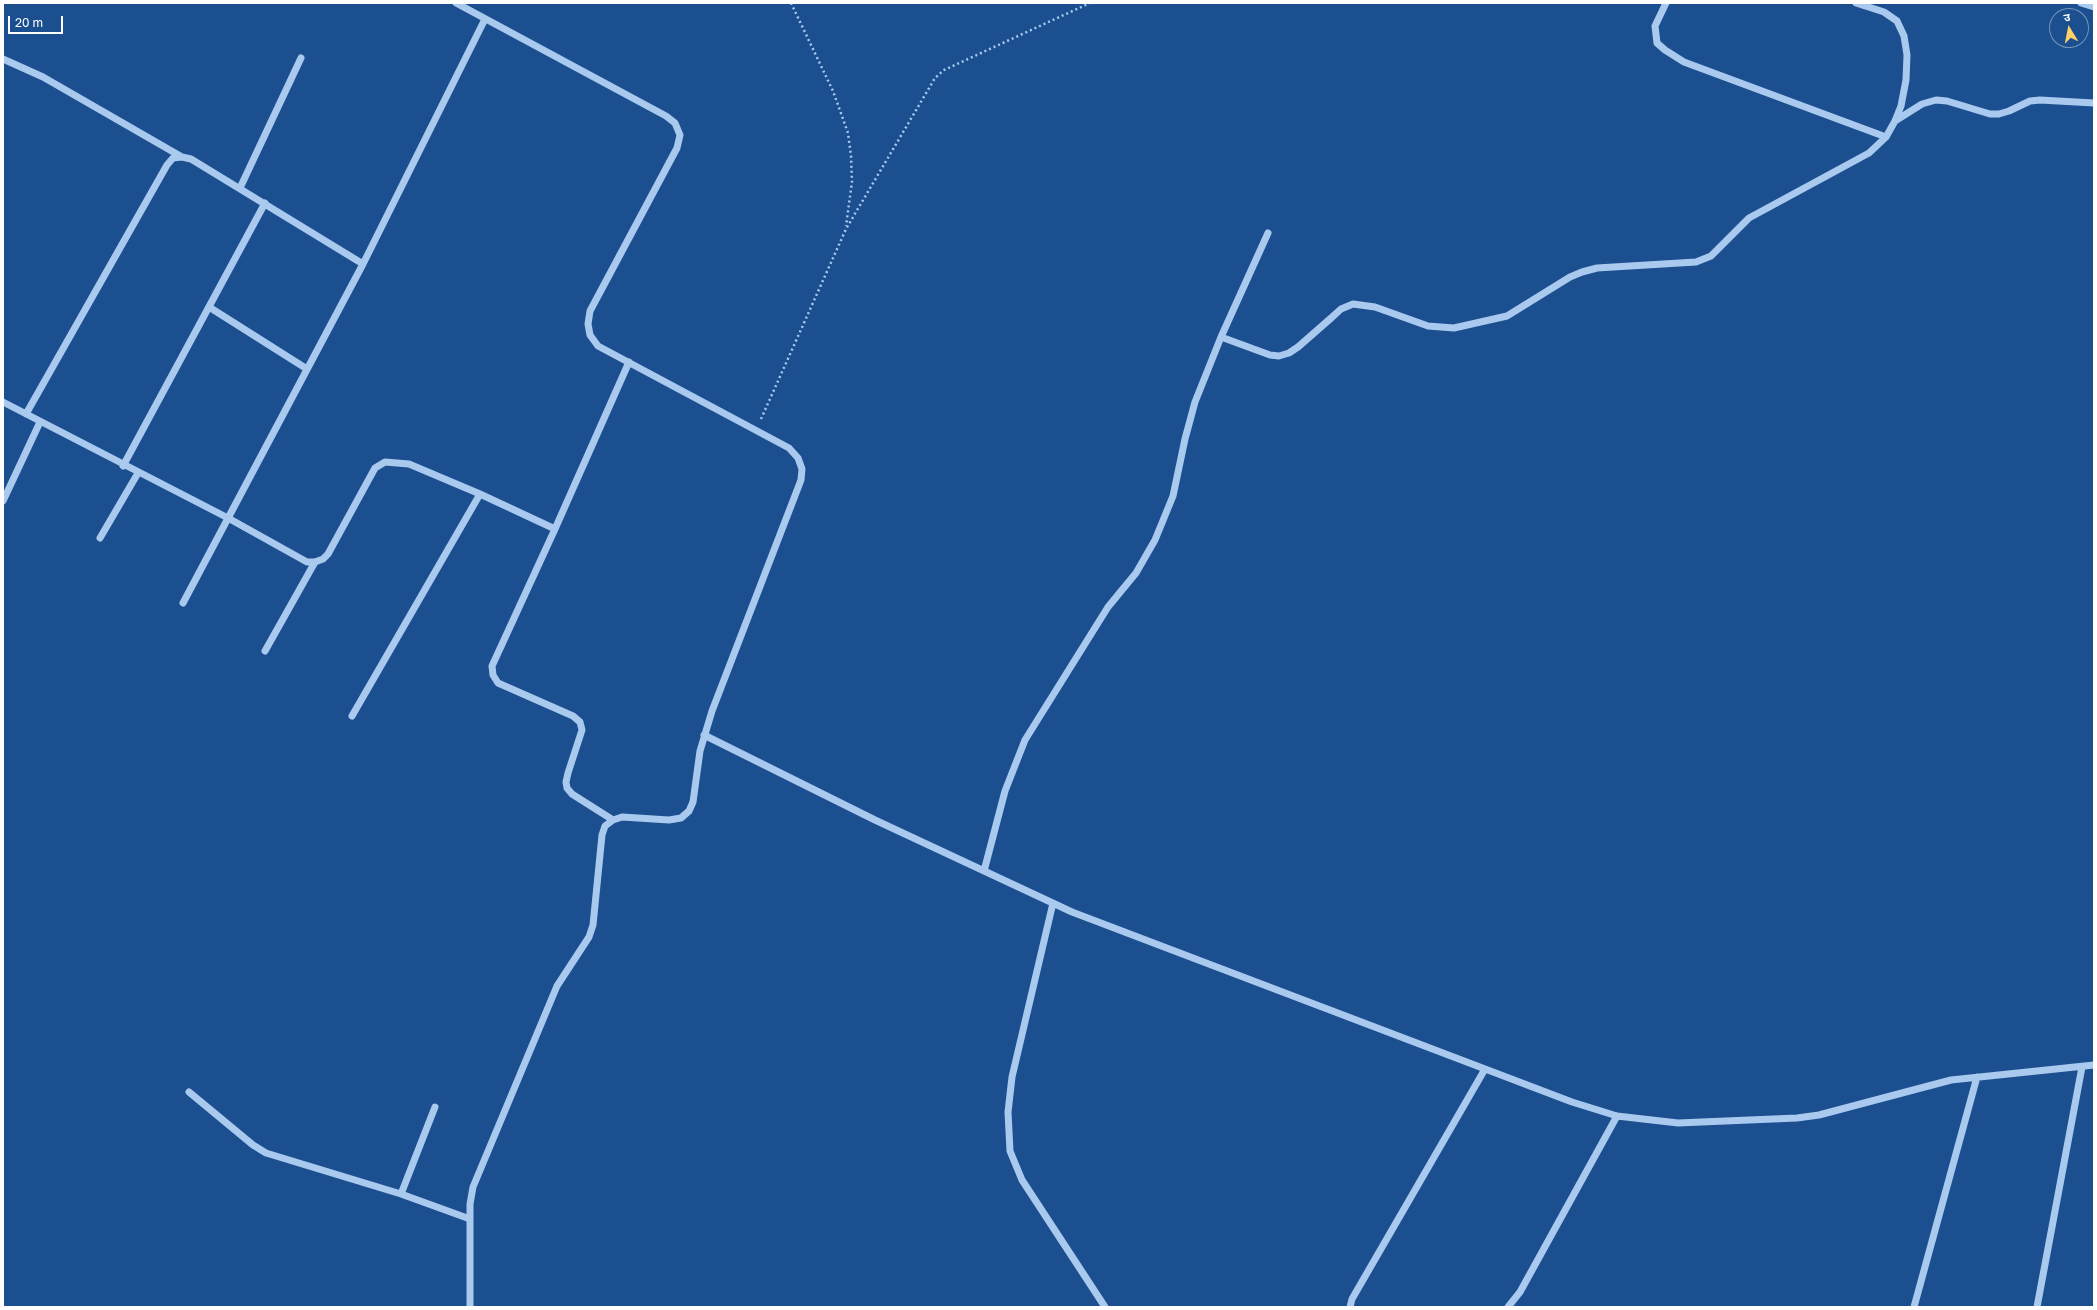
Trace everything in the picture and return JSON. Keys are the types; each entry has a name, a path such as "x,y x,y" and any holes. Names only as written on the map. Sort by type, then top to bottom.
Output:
{"street":[{"path":"456,3 666,116 676,123 680,135 677,148 590,311 588,324 590,335 598,346 789,448 798,458 802,469 801,480 741,633 704,735 693,802 689,811 681,818 669,820 622,817 612,820 605,826 602,835 594,925 590,937 557,986 478,1174 470,1204 470,1307"},
{"path":"1666,3 1656,26 1657,42 1677,58 1886,137"},
{"path":"1221,337 1270,355 1280,356 1298,348 1341,310 1353,304 1375,306 1428,326 1454,328 1486,322 1507,316 1570,277 1592,269 1696,262 1711,256 1749,218 1869,153 1886,137 1901,106 1906,80 1907,55 1904,36 1897,21 1884,12 1856,3"},
{"path":"2081,3 2094,7"},
{"path":"183,603 363,264 485,19"},
{"path":"240,188 301,58"},
{"path":"3,59 42,77 182,157 191,159 363,264"},
{"path":"1895,121 1922,104 1936,100 1947,101 1990,114 2010,112 2030,101 2040,100 2094,103"},
{"path":"26,414 167,165 173,158 182,157"},
{"path":"123,466 265,203"},
{"path":"984,871 1005,791 1025,740 1108,607 1136,573 1155,540 1173,496 1193,408 1221,337 1268,233"},
{"path":"209,307 307,369"},
{"path":"612,820 572,794 567,788 566,782 568,774 582,730 580,722 573,716 498,683 493,675 492,666 629,362"},
{"path":"3,402 123,466 228,518 306,562 315,562 323,559 328,554 375,468 385,462 396,461 409,464 480,494 555,529"},
{"path":"3,500 40,422"},
{"path":"100,538 138,473"},
{"path":"352,716 480,494"},
{"path":"265,651 315,562"},
{"path":"704,735 875,820 1053,903 1580,1105 1617,1116 1678,1122 1797,1118 1819,1115 1932,1084 1977,1077 2094,1065"},
{"path":"1053,903 1012,1077 1008,1112 1010,1151 1022,1180 1105,1307"},
{"path":"2037,1307 2082,1067"},
{"path":"1350,1307 1352,1299 1484,1068"},
{"path":"1914,1307 1977,1077"},
{"path":"189,1092 253,1145 266,1153 401,1194 470,1220"},
{"path":"401,1194 434,1108"},
{"path":"1508,1307 1520,1292 1617,1116"}],"path":[{"path":"791,3 833,91 848,133 852,182 846,228"},
{"path":"756,430 846,228 935,78 944,70 1090,3"}]}
